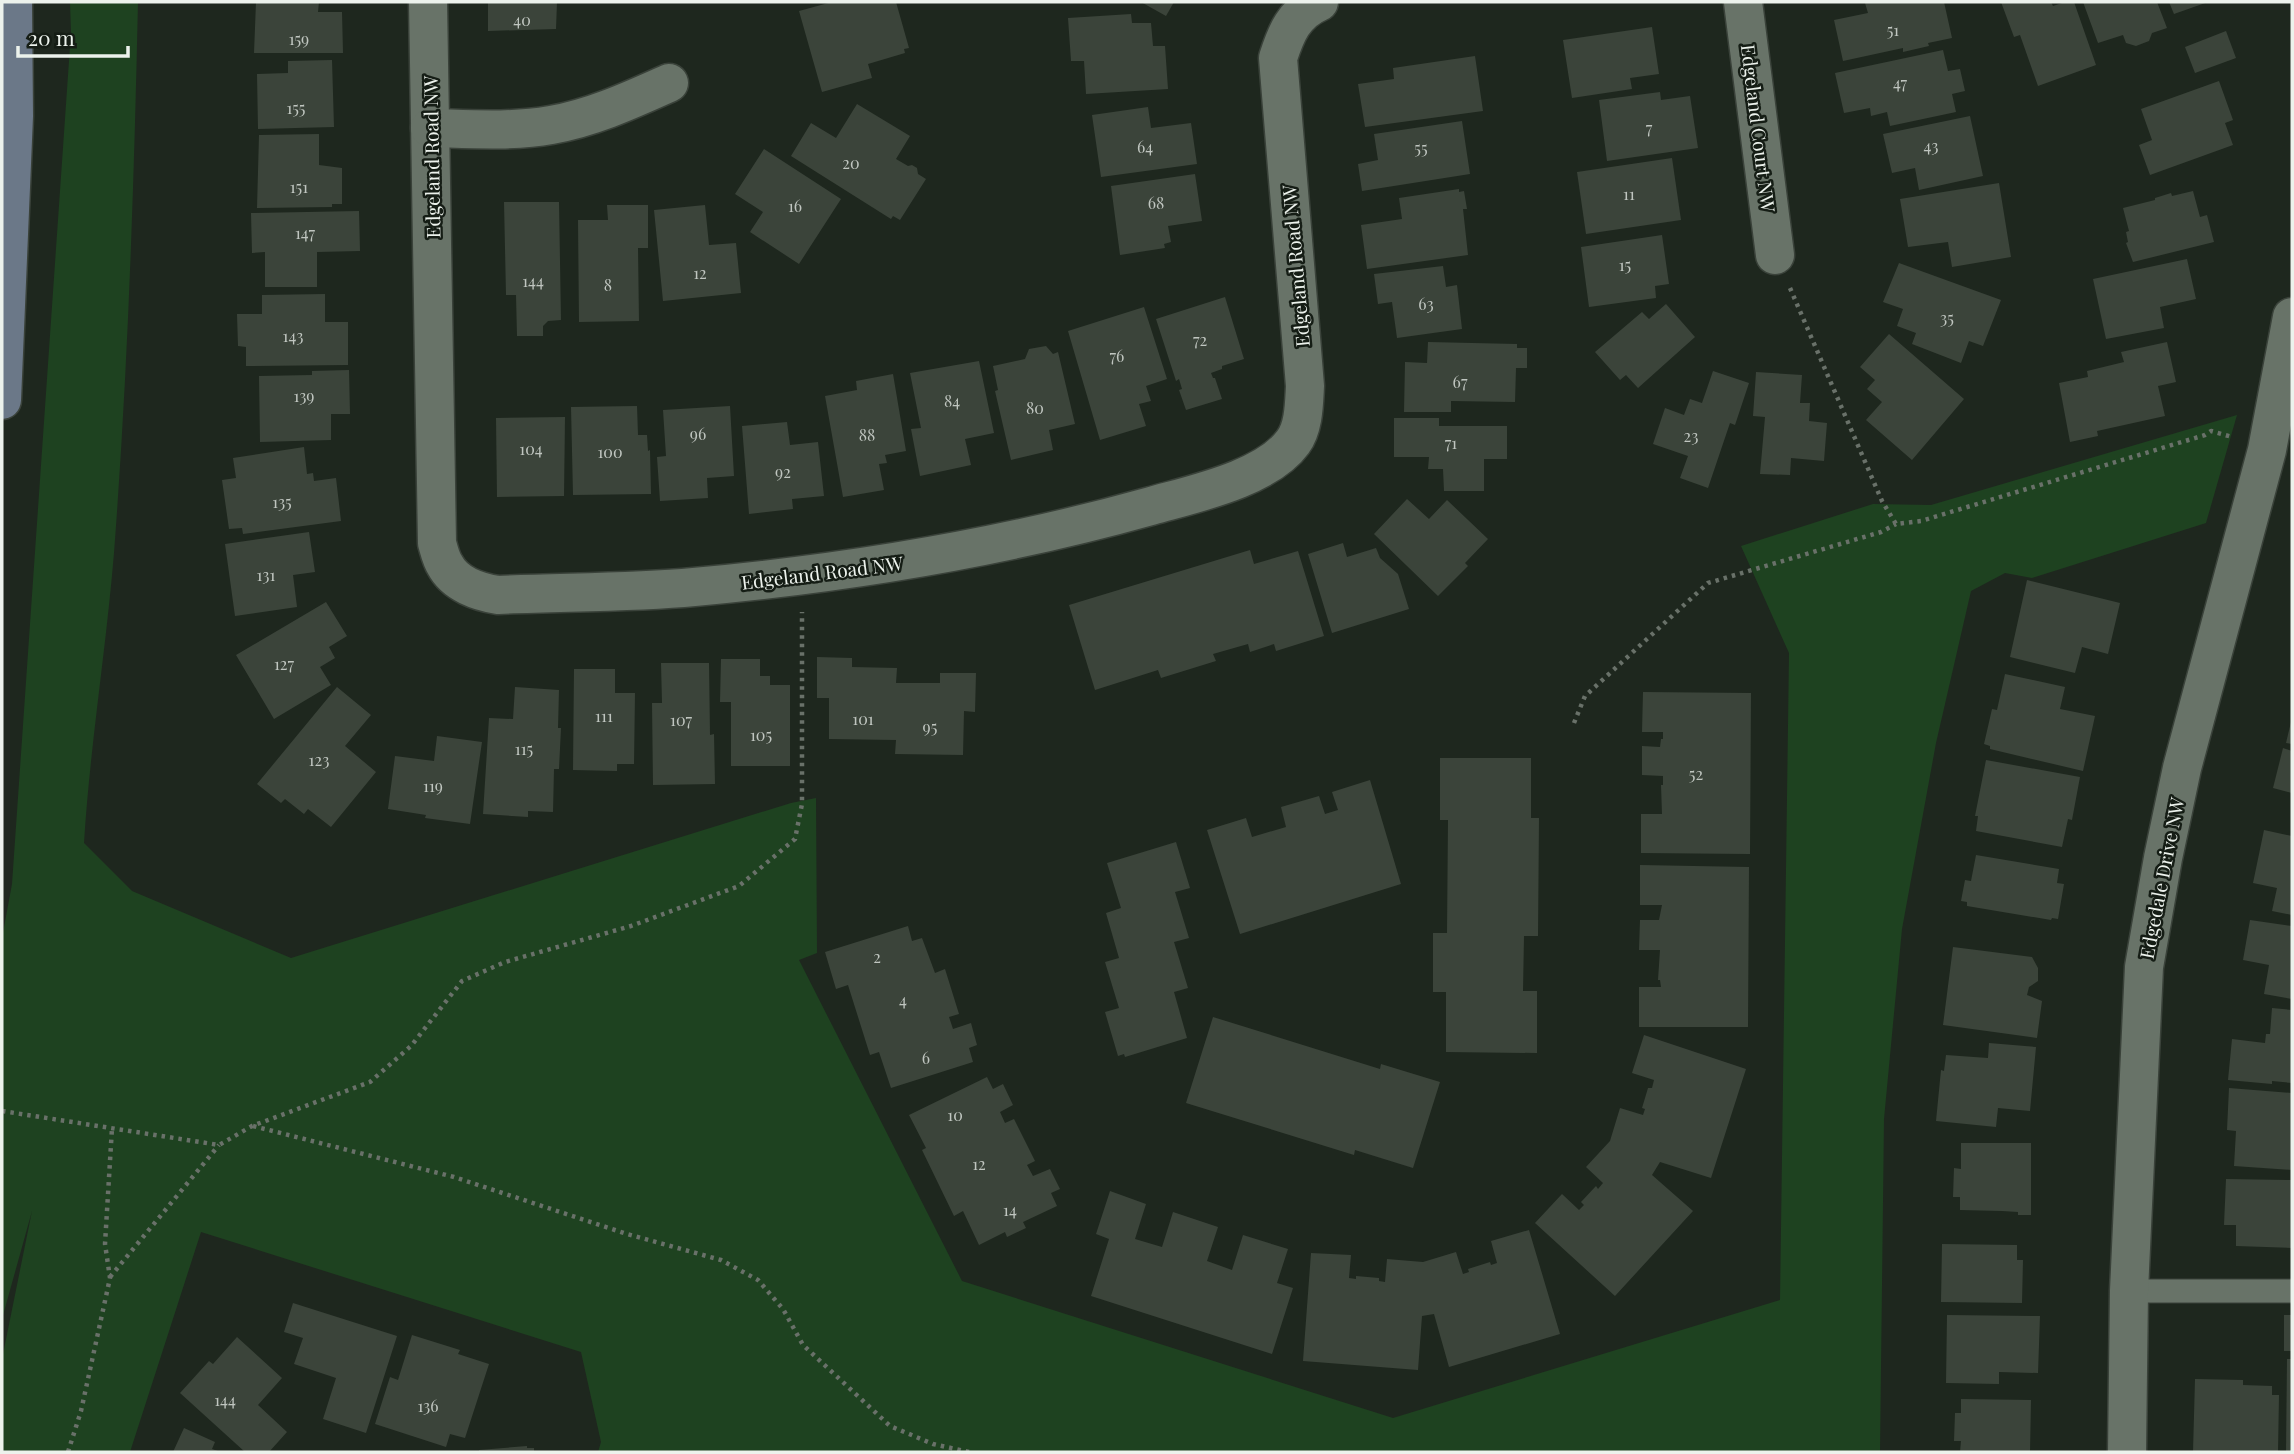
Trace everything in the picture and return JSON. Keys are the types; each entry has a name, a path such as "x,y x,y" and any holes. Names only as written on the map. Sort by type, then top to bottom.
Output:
{"main road":[{"path":"2,400 14,116 13,2"}],"street":[{"name":"Edgeland Road NW","path":"429,2 437,543 445,566 463,583 480,592 498,595 690,587 901,563 1020,539 1119,515 1194,494 1270,464 1294,442 1303,415 1305,386 1278,58 1285,34 1296,16 1319,2"},
{"name":"Edgeland Court NW","path":"1743,2 1775,255"},
{"path":"430,128 507,129 551,125 623,104 669,83"},
{"name":"Edgedale Drive NW","path":"2127,1452 2129,1291 2144,967 2182,768 2280,453 2291,327"}],"lane":[{"path":"2129,1291 2292,1291"}],"path":[{"path":"1775,255 1882,501 1896,524"},
{"path":"1574,723 1585,696 1708,583 1881,531 1896,524 1921,521 2206,435 2210,431 2280,453"},
{"path":"110,1278 219,1145 252,1126 370,1082 411,1046 462,981 505,962 631,926 739,886 795,839 802,804 802,576"},
{"path":"2,1111 219,1145"},
{"path":"252,1126 454,1177 626,1234 721,1260 758,1280 783,1309 803,1345 890,1426 933,1444 969,1452"},
{"path":"68,1452 81,1411 110,1278 105,1244 112,1128"}],"green space":[{"path":"70,2 138,2 130,278 119,484 111,589 84,843 132,891 291,958 791,803 816,798 817,953 799,960 962,1281 1393,1418 1780,1300 1789,653 1741,546 1873,504 1931,505 2237,415 2206,523 2032,578 2005,573 1971,591 1936,743 1902,929 1884,1119 1880,1452 598,1452 601,1442 581,1352 201,1232 130,1452 2,1452 2,1359 32,1211 2,1319 2,938 12,884 71,32"}],"building":[{"path":"256,2 319,2 318,12 342,12 343,53 254,53"},
{"path":"488,2 557,2 556,29 488,31"},
{"path":"832,2 896,2 909,48 904,49 905,53 868,64 872,78 822,92 799,11"},
{"path":"1141,2 1174,2 1166,16"},
{"path":"1944,2 1952,38 1903,52 1903,48 1843,61 1834,20 1868,13 1865,3"},
{"path":"2001,2 2051,2 2053,6 2074,2 2096,65 2038,86 2020,35 2014,37"},
{"path":"2083,2 2157,2 2167,28 2152,33 2149,41 2136,46 2126,43 2123,35 2098,43"},
{"path":"2169,2 2208,2 2174,14"},
{"path":"1131,14 1132,23 1151,23 1153,46 1165,46 1168,89 1086,94 1084,61 1071,61 1068,18"},
{"path":"1652,27 1659,74 1630,78 1632,89 1572,98 1563,40"},
{"path":"2226,31 2236,58 2195,73 2185,47"},
{"path":"1943,50 1948,71 1960,69 1965,91 1952,94 1956,112 1890,126 1887,112 1871,116 1870,108 1844,113 1835,73"},
{"path":"1475,56 1483,111 1365,127 1358,84 1394,79 1393,68"},
{"path":"332,60 334,127 258,129 257,74 288,73 288,61"},
{"path":"2219,81 2233,120 2225,123 2233,145 2150,175 2139,145 2152,140 2141,109"},
{"path":"1660,92 1661,100 1690,96 1698,148 1607,161 1599,100"},
{"path":"857,104 910,136 896,159 917,168 918,174 926,179 900,220 893,216 891,219 791,156 811,123 836,138"},
{"path":"1148,107 1151,128 1191,123 1197,164 1101,177 1092,115"},
{"path":"1970,116 1983,176 1919,190 1915,168 1892,173 1883,134"},
{"path":"1462,121 1470,174 1362,191 1358,164 1378,160 1374,134"},
{"path":"319,134 319,165 342,168 342,204 332,204 332,207 257,208 259,135"},
{"path":"764,149 841,199 799,264 750,232 763,212 735,194"},
{"path":"1672,158 1681,220 1586,234 1577,172"},
{"path":"1195,174 1202,221 1168,226 1171,242 1164,244 1165,248 1120,255 1111,186"},
{"path":"1999,183 2011,257 1952,267 1948,242 1908,247 1900,199"},
{"path":"1459,189 1459,192 1464,191 1467,209 1463,209 1468,255 1367,269 1361,225 1402,219 1399,198"},
{"path":"2193,191 2200,217 2207,215 2214,242 2133,262 2126,243 2126,232 2129,231 2123,208 2171,193 2172,196"},
{"path":"504,202 559,202 561,320 548,321 543,326 543,336 517,336 516,295 506,295"},
{"path":"607,205 648,205 648,248 638,248 639,321 579,322 578,220 608,220"},
{"path":"705,205 709,245 736,243 741,293 663,301 654,210"},
{"path":"359,211 360,251 317,252 317,287 265,287 265,252 252,253 251,213"},
{"path":"1662,235 1669,284 1655,286 1656,298 1589,307 1581,247"},
{"path":"2187,259 2196,299 2160,307 2164,328 2106,339 2093,279"},
{"path":"1899,263 2001,300 1983,346 1969,341 1961,363 1912,344 1916,333 1897,326 1903,309 1883,302"},
{"path":"1443,266 1446,287 1457,285 1462,329 1397,338 1392,302 1378,304 1374,274"},
{"path":"325,294 325,322 348,322 348,365 246,366 246,347 238,346 237,314 262,314 262,295"},
{"path":"1225,297 1244,359 1222,366 1222,369 1211,373 1222,399 1186,410 1179,390 1182,389 1179,379 1176,381 1156,319"},
{"path":"1666,304 1695,337 1638,388 1626,375 1620,380 1595,352 1642,312 1649,319"},
{"path":"1144,307 1167,379 1146,386 1151,401 1139,404 1146,426 1100,440 1068,331"},
{"path":"1889,334 1964,399 1912,460 1866,420 1882,402 1867,389 1875,380 1860,367"},
{"path":"1428,342 1517,344 1517,348 1527,348 1527,368 1516,368 1515,402 1451,401 1451,412 1404,412 1405,362 1427,363"},
{"path":"2167,342 2176,382 2158,386 2165,416 2097,431 2098,436 2070,442 2059,383 2088,377 2087,371 2124,362 2121,352"},
{"path":"1046,346 1053,354 1058,352 1075,424 1049,430 1053,450 1011,460 995,391 998,390 993,366 1025,359 1029,349"},
{"path":"979,361 994,433 965,439 971,465 920,476 911,429 921,428 910,373"},
{"path":"349,370 350,414 331,414 331,440 260,442 259,376 312,375 312,371"},
{"path":"1713,371 1749,383 1735,425 1730,423 1708,488 1680,478 1688,456 1653,444 1665,408 1684,415 1690,399 1702,403"},
{"path":"1756,372 1802,375 1800,403 1810,403 1809,421 1827,423 1824,461 1791,458 1790,475 1760,474 1765,417 1753,416"},
{"path":"893,374 906,451 885,455 887,463 879,464 884,490 843,497 825,396 857,390 856,381"},
{"path":"637,406 638,435 647,435 648,451 650,450 651,494 573,495 571,407"},
{"path":"730,406 734,476 707,478 708,498 660,501 657,457 666,456 663,410"},
{"path":"565,417 564,496 497,497 496,418"},
{"path":"1394,418 1439,418 1439,426 1507,426 1507,459 1484,459 1484,491 1444,491 1443,469 1428,469 1429,457 1394,457"},
{"path":"787,422 790,445 818,442 824,496 792,499 793,509 749,514 742,426"},
{"path":"304,447 307,474 313,473 314,481 336,478 341,521 243,534 242,528 229,529 222,480 236,478 233,458"},
{"path":"1407,499 1429,519 1447,500 1488,539 1465,563 1468,566 1438,596 1374,534"},
{"path":"309,532 315,572 293,575 297,607 235,616 225,544"},
{"path":"1343,543 1347,557 1376,548 1380,558 1398,574 1409,609 1332,633 1308,554"},
{"path":"1250,550 1254,564 1298,551 1324,636 1276,651 1274,644 1250,652 1248,644 1213,654 1216,661 1161,678 1158,670 1095,690 1069,605"},
{"path":"2027,580 2120,603 2108,654 2082,647 2075,673 2010,657"},
{"path":"326,602 347,636 329,647 335,658 320,667 331,685 274,719 236,655"},
{"path":"817,657 852,658 852,667 897,668 896,683 940,683 940,673 976,673 975,712 964,711 963,755 895,754 896,740 829,739 829,698 817,698"},
{"path":"721,659 760,659 760,676 770,676 770,685 790,685 790,766 731,766 731,702 720,702"},
{"path":"661,663 709,663 710,735 714,734 715,784 653,785 652,703 662,703"},
{"path":"574,669 615,669 615,693 635,693 634,764 617,764 617,771 573,770"},
{"path":"2005,674 2065,687 2060,709 2095,716 2083,771 1990,749 1990,746 1984,744 1992,709 1997,710"},
{"path":"337,687 371,715 345,746 376,772 331,827 308,809 304,814 285,799 281,803 257,784"},
{"path":"515,687 559,690 559,769 554,769 553,812 528,811 528,817 483,814 489,718 513,719"},
{"path":"1643,692 1751,693 1750,854 1641,853 1641,814 1662,814 1663,785 1663,776 1642,775 1642,746 1660,747 1663,739 1663,732 1642,732"},
{"path":"2292,722 2292,744 2286,743"},
{"path":"437,736 482,742 470,824 425,818 426,815 388,809 395,756 434,761"},
{"path":"2283,748 2292,751 2292,793 2273,788"},
{"path":"1440,758 1531,758 1531,818 1539,818 1538,936 1524,936 1523,991 1537,991 1537,1053 1446,1052 1446,992 1433,992 1433,933 1447,933 1448,820 1440,820"},
{"path":"1986,760 2080,777 2072,820 2068,819 2062,847 1976,831 1978,816 1975,816"},
{"path":"1370,780 1401,884 1240,934 1207,830 1246,818 1252,837 1286,827 1281,807 1319,796 1325,814 1338,810 1332,792"},
{"path":"2264,830 2292,836 2292,915 2272,911 2277,888 2253,883"},
{"path":"1176,842 1190,888 1175,892 1189,938 1174,942 1188,988 1174,992 1187,1038 1125,1057 1124,1054 1118,1056 1105,1012 1119,1008 1105,962 1119,958 1106,913 1121,908 1107,863"},
{"path":"1976,855 2059,869 2057,883 2064,884 2058,919 1967,906 1967,902 1961,901 1965,880 1971,881"},
{"path":"1640,865 1749,867 1748,1027 1639,1027 1639,987 1661,987 1658,980 1660,950 1639,950 1640,920 1659,920 1662,905 1640,905"},
{"path":"2250,920 2292,926 2292,999 2264,994 2269,965 2243,960"},
{"path":"908,926 912,941 922,938 935,973 945,969 959,1014 949,1017 953,1029 971,1023 977,1045 969,1048 973,1062 891,1088 879,1052 870,1055 848,985 836,989 825,952"},
{"path":"1953,947 2032,957 2038,968 2038,981 2029,987 2027,995 2042,1001 2037,1038 1943,1025"},
{"path":"2272,1008 2292,1010 2292,1083 2228,1080 2232,1039 2265,1043 2266,1034 2270,1034"},
{"path":"1213,1017 1380,1069 1381,1064 1440,1082 1413,1168 1355,1150 1354,1155 1186,1103"},
{"path":"1644,1035 1746,1069 1711,1178 1660,1162 1652,1175 1693,1211 1615,1296 1535,1223 1562,1194 1579,1210 1584,1205 1581,1202 1596,1186 1598,1189 1603,1183 1586,1167 1610,1141 1620,1108 1643,1115 1645,1109 1642,1108 1648,1088 1652,1088 1654,1080 1632,1073"},
{"path":"1989,1043 2036,1047 2030,1111 1998,1108 1996,1127 1936,1121 1941,1070 1944,1071 1946,1055 1988,1058"},
{"path":"987,1077 993,1089 1003,1084 1013,1105 1000,1112 1005,1123 1014,1119 1035,1161 1027,1165 1033,1176 1050,1169 1060,1189 1051,1193 1057,1206 1023,1222 1026,1228 1007,1237 1005,1232 979,1245 963,1211 954,1216 922,1150 926,1148 909,1115"},
{"path":"2229,1088 2292,1093 2292,1170 2234,1166 2236,1131 2227,1130"},
{"path":"1961,1143 2031,1143 2031,1215 1960,1210 1960,1197 1953,1197 1954,1168 1961,1169"},
{"path":"2226,1179 2292,1180 2292,1248 2236,1246 2236,1225 2224,1225"},
{"path":"1110,1191 1146,1204 1135,1239 1162,1247 1173,1212 1218,1227 1207,1261 1232,1270 1243,1235 1288,1249 1277,1283 1293,1288 1272,1354 1091,1296 1109,1239 1096,1234"},
{"path":"1529,1230 1560,1334 1449,1367 1434,1314 1422,1316 1418,1370 1303,1361 1311,1253 1351,1255 1349,1278 1379,1278 1379,1281 1385,1282 1387,1259 1423,1262 1456,1252 1463,1274 1469,1272 1468,1269 1490,1262 1491,1265 1497,1263 1491,1241"},
{"path":"1942,1244 2017,1245 2017,1260 2023,1260 2022,1303 1941,1302"},
{"path":"293,1303 397,1336 366,1433 323,1419 336,1378 294,1364 303,1338 284,1332"},
{"path":"1947,1315 2040,1316 2038,1373 1999,1372 1999,1384 1946,1383"},
{"path":"2284,1315 2292,1315 2292,1351 2284,1351"},
{"path":"412,1335 460,1350 458,1354 489,1364 465,1438 450,1434 446,1447 375,1424 390,1377 398,1380"},
{"path":"237,1337 282,1378 258,1405 287,1432 269,1452 245,1452 180,1393 209,1361 213,1364"},
{"path":"2287,1359 2292,1359 2292,1452 2286,1452"},
{"path":"2195,1379 2243,1380 2243,1385 2272,1386 2272,1395 2279,1395 2278,1452 2193,1452"},
{"path":"1961,1399 2031,1400 2030,1452 1960,1452 1961,1441 1954,1441 1955,1413 1961,1413"},
{"path":"184,1428 215,1442 212,1449 221,1452 173,1452"},
{"path":"527,1446 534,1448 534,1452 479,1452 479,1450"}]}
